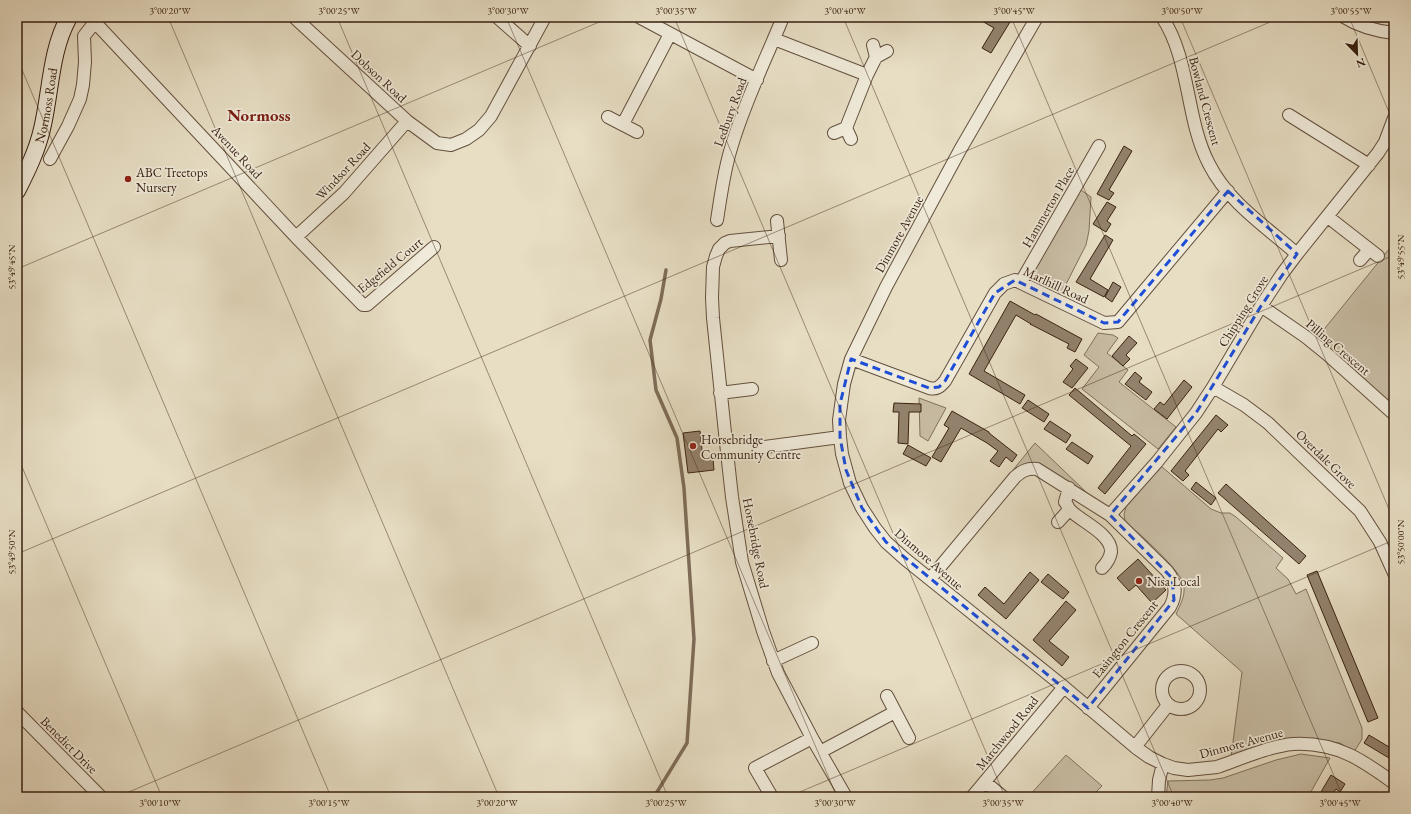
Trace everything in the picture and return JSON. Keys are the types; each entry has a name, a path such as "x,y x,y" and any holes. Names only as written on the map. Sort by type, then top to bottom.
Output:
{"main road":[{"name":"Normoss Road","path":"17,191 39,140 45,116 54,60 61,36 69,17"}],"street":[{"name":"Dobson Road","path":"294,17 407,121 436,143 451,145 466,139 479,130 491,116 530,46"},
{"path":"497,17 530,46 545,17"},
{"path":"639,17 756,80"},
{"name":"Ledbury Road","path":"717,220 726,166 732,144 756,80 783,17"},
{"name":"Dinmore Avenue","path":"1037,17 957,157 886,287 851,359 840,404 839,420 842,454 850,483 869,519 886,542 1135,747 1163,764 1174,768 1188,770 1217,767 1275,748 1293,744 1308,745 1335,749 1352,755 1394,783"},
{"name":"Bowland Crescent","path":"1162,17 1176,44 1182,62 1193,113 1204,151 1214,174 1243,208 1297,254"},
{"path":"1344,17 1376,31 1394,33"},
{"name":"Normoss Road","path":"50,159 68,126 80,99 85,62 84,36 93,19"},
{"name":"Avenue Road","path":"93,19 296,237 363,305"},
{"path":"623,124 670,34"},
{"path":"774,39 867,75"},
{"path":"834,133 848,133 867,75 881,54 873,45"},
{"path":"1289,115 1370,165"},
{"path":"608,117 637,132"},
{"name":"Chipping Grove","path":"1110,514 1157,462 1196,412 1213,387 1261,306 1297,254 1328,218 1391,136 1394,118"},
{"name":"Windsor Road","path":"296,237 344,193 407,121"},
{"name":"Hammerton Place","path":"1021,282 1099,146"},
{"name":"Marlhill Road","path":"851,359 929,388 938,388 945,382 994,293 1004,284 1015,280 1104,323 1118,322 1228,192"},
{"path":"1328,218 1373,253 1360,260"},
{"path":"777,221 781,260"},
{"name":"Horsebridge Road","path":"779,236 730,241 725,243 719,249 713,266 713,318 732,497 742,562 773,661 812,738 846,797"},
{"name":"Edgefield Court","path":"363,305 367,305 434,247"},
{"name":"Pilling Crescent","path":"1261,306 1306,337 1327,354 1394,414"},
{"name":"Overdale Grove","path":"1213,387 1244,405 1268,423 1360,511 1380,542 1394,573"},
{"path":"720,393 752,389"},
{"path":"727,452 840,437"},
{"name":"Easington Crescent","path":"930,579 1015,477 1022,471 1030,468 1037,469 1110,514 1167,571 1172,578 1175,590 1174,600 1170,607 1088,708"},
{"path":"1069,488 1065,502 1069,510 1090,525 1107,540 1110,546 1111,553 1102,568"},
{"path":"1058,522 1069,510"},
{"path":"773,661 812,643"},
{"name":"Marchwood Road","path":"972,797 1064,687"},
{"path":"887,696 909,738"},
{"path":"1135,747 1168,705"},
{"name":"Benedict Drive","path":"17,712 101,797"},
{"path":"820,752 895,712"},
{"path":"772,797 755,768 812,738"},
{"path":"1158,797 1159,780 1163,764"},
{"path":"986,782 1003,797"}],"highlighted area":[{"path":"1228,191 1297,254 1261,306 1196,413 1110,515 1172,578 1174,600 1088,708 886,542 862,508 846,470 840,437 840,404 851,359 929,388 939,387 945,381 995,293 1015,280 1104,323 1118,322"}],"shaded area":[{"path":"1078,188 1091,197 1089,231 1086,245 1060,296 1026,279"},
{"path":"1394,243 1394,407 1317,338"},
{"path":"1098,333 1113,335 1118,338 1107,353 1128,370 1119,382 1176,427 1158,449 1082,389 1099,367 1084,355"},
{"path":"919,398 946,408 928,441 920,436"},
{"path":"1035,443 1110,515 1029,465 1013,470"},
{"path":"1161,466 1211,509 1221,513 1230,513 1236,517 1283,558 1276,568 1288,579 1296,594 1306,589 1362,728 1362,739 1354,752 1340,743 1322,741 1231,757 1242,672 1176,614 1184,594 1182,580 1159,552 1125,521 1124,514 1126,507"},
{"path":"1301,754 1330,758 1308,797 1252,797 1247,794 1245,797 1166,797 1168,781 1210,780 1223,778 1276,760"},
{"path":"1066,755 1102,786 1091,797 1029,796"}],"building":[{"path":"975,17 1002,17 1010,22 991,53 982,48 994,28"},
{"path":"1124,146 1132,151 1109,190 1114,193 1109,200 1097,194"},
{"path":"1107,202 1116,207 1107,221 1111,224 1106,232 1093,224"},
{"path":"1105,235 1113,240 1090,279 1108,290 1104,297 1076,282"},
{"path":"1113,282 1121,287 1112,302 1105,297"},
{"path":"1010,301 1082,339 1075,352 1067,348 1069,344 1016,315 984,371 1025,395 1020,404 969,374"},
{"path":"1129,336 1137,343 1126,355 1130,359 1123,366 1112,356"},
{"path":"1076,359 1088,368 1072,388 1063,382 1073,369 1070,366"},
{"path":"1135,372 1142,378 1139,382 1152,392 1146,400 1125,384"},
{"path":"1184,380 1192,387 1167,419 1154,409 1160,402 1164,405"},
{"path":"1075,388 1132,436 1134,434 1146,444 1105,494 1098,488 1131,446 1069,395"},
{"path":"1028,400 1049,414 1044,422 1022,408"},
{"path":"894,403 921,404 921,412 909,412 908,444 898,443 899,412 893,412"},
{"path":"952,411 989,432 1017,455 1012,462 1006,457 999,467 990,461 998,451 961,428 941,462 932,457 949,428 944,425"},
{"path":"1216,415 1228,425 1221,432 1218,429 1185,471 1189,475 1183,481 1171,471"},
{"path":"1050,421 1071,435 1066,443 1044,429"},
{"name":"Horsebridge Community Centre","path":"700,431 703,460 713,459 714,470 688,473 683,433"},
{"path":"1072,442 1093,456 1088,464 1066,449"},
{"path":"908,445 931,458 926,466 903,454"},
{"path":"1196,482 1216,498 1211,505 1191,489"},
{"path":"1226,484 1306,556 1299,564 1218,493"},
{"name":"Nisa Local","path":"1138,559 1166,590 1152,603 1136,585 1129,591 1117,578"},
{"path":"1317,571 1378,718 1368,722 1307,575"},
{"path":"1030,572 1039,580 1006,619 978,595 985,587 1004,604"},
{"path":"1048,574 1069,592 1063,599 1041,582"},
{"path":"1066,601 1076,610 1049,641 1069,657 1062,666 1033,640"},
{"path":"1369,735 1394,750 1394,761 1364,743"},
{"path":"1331,775 1345,784 1340,792 1336,789 1330,797 1318,797"}],"waterway":[{"path":"654,797 687,743 694,639 684,488 677,438 656,390 650,340 661,299 666,270"}],"place":[{"name":"ABC Treetops Nursery","path":"128,179"},
{"name":"Horsebridge Community Centre","path":"693,446"},
{"name":"Nisa Local","path":"1139,581"}],"district":[{"name":"Normoss","path":"259,115"}]}
